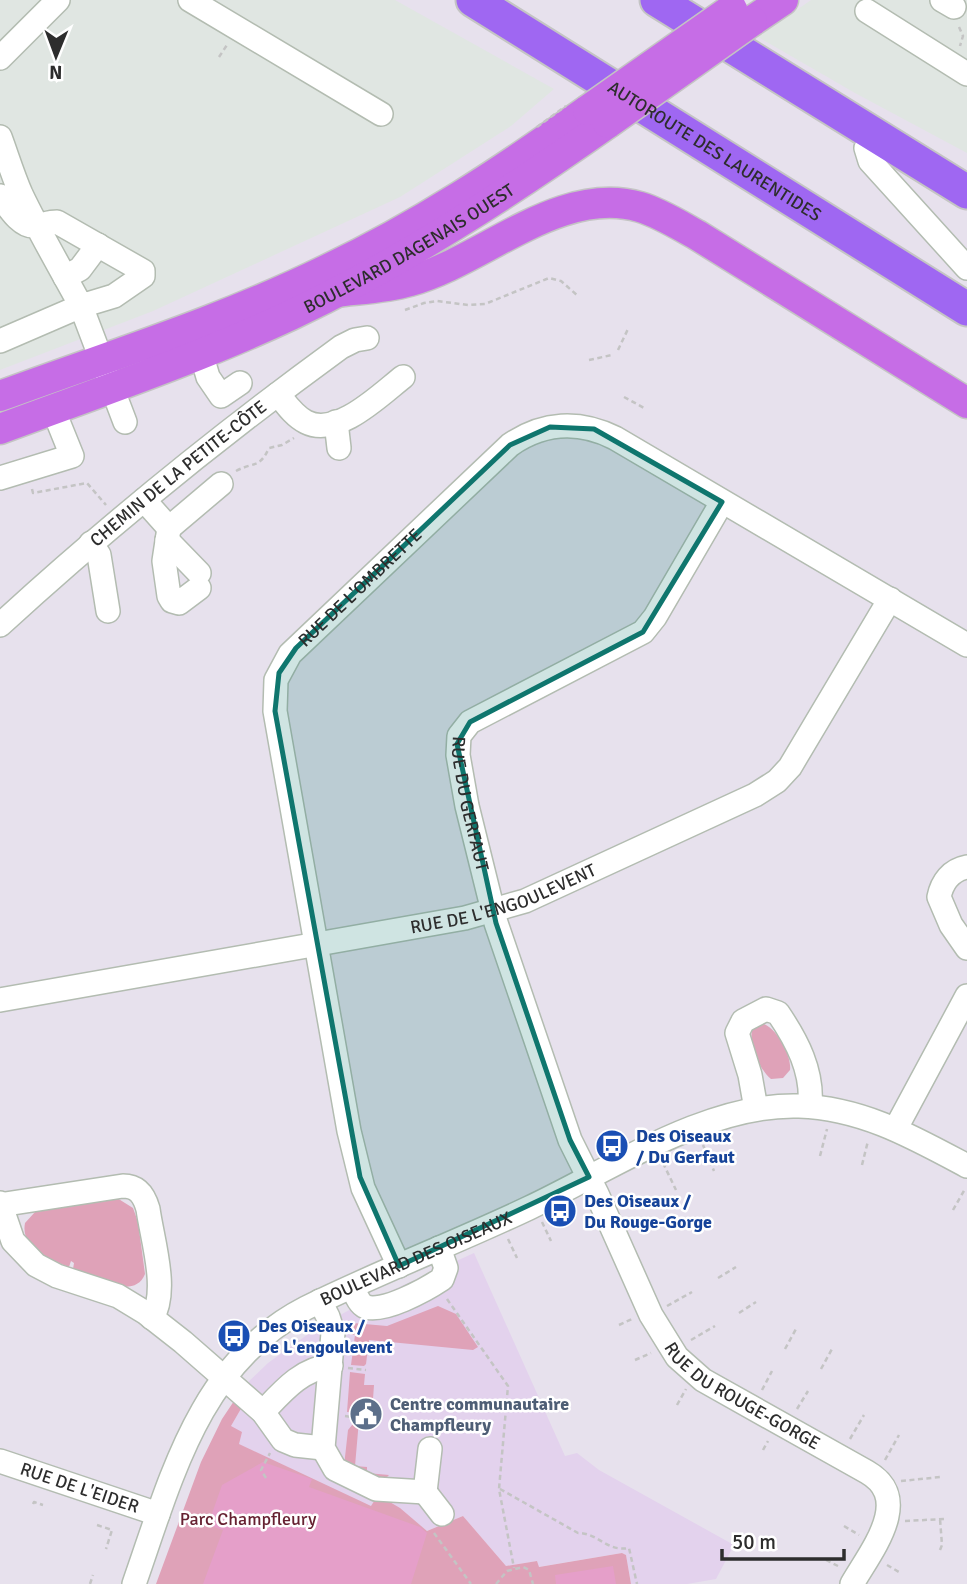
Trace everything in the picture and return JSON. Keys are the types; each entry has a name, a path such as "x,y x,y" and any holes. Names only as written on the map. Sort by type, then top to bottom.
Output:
{"highway":[{"name":"AUTOROUTE DES LAURENTIDES","path":"472,0 964,308"},
{"path":"657,0 967,192"}],"main road":[{"name":"BOULEVARD DAGENAIS OUEST","path":"0,429 201,353 290,315 431,240 743,10 783,0"},
{"name":"BOULEVARD DAGENAIS OUEST","path":"0,396 230,311 341,263 562,142"},
{"path":"336,292 410,281 574,208 597,204 626,204 654,212 697,236 967,403"}],"street":[{"path":"190,0 382,114"},
{"path":"0,58 47,4"},
{"path":"867,11 958,68"},
{"path":"874,135 866,148 870,161 967,268"},
{"path":"0,137 21,194 81,306 125,422"},
{"path":"0,196 20,220 30,226 57,222 144,273 141,278 114,296 81,306 0,341"},
{"path":"65,277 80,268 97,245"},
{"name":"CHEMIN DE LA PETITE-CÔTE","path":"0,625 91,543 278,394 341,347 367,338"},
{"path":"201,353 208,377 221,396 240,383"},
{"path":"278,394 306,423 318,425 348,419 403,377"},
{"path":"0,478 72,456 53,410"},
{"path":"337,422 340,448"},
{"name":"RUE DE L'OMBRETTE","path":"399,1266 363,1188 356,1163 274,703 279,673 296,648 499,454 534,431 559,425 594,429 615,438 967,645"},
{"path":"144,500 168,534 199,580 183,601 176,603 172,601 167,590 164,561 168,534 226,479"},
{"name":"RUE DU GERFAUT","path":"589,1177 570,1140 493,912 467,806 457,744 463,729 477,718 643,632 655,617 722,502"},
{"path":"91,543 109,566 108,611"},
{"name":"RUE DE L'ENGOULEVENT","path":"0,1000 493,912 525,901 755,795 777,781 799,754 890,599"},
{"path":"967,866 949,877 939,897 951,925 967,948"},
{"path":"896,1128 967,996"},
{"path":"756,1109 750,1075 737,1033 743,1021 766,1009 778,1013 800,1052 810,1080 810,1106"},
{"name":"BOULEVARD DES OISEAUX","path":"134,1584 158,1514 192,1431 222,1378 270,1330 320,1301 536,1205 694,1128 756,1109 810,1106 846,1112 896,1128 966,1177"},
{"name":"RUE DU ROUGE-GORGE","path":"589,1177 651,1315 668,1345 682,1362 721,1391 867,1472 885,1486 889,1501 887,1518 848,1576"},
{"path":"152,1318 159,1306 160,1291 146,1200 137,1189 123,1186 0,1204 13,1241 36,1265 57,1276 118,1296 178,1337 263,1412 283,1440 295,1445 323,1448"},
{"path":"352,1287 366,1307 389,1306 442,1279 446,1268 439,1248"},
{"path":"320,1301 328,1317 341,1367 323,1448 335,1469 376,1489 425,1492"},
{"path":"263,1412 295,1380 317,1368 341,1367"},
{"path":"430,1449 425,1492 437,1522"},
{"name":"RUE DE L'EIDER","path":"0,1461 158,1514"}],"path":[{"path":"952,10 964,38 958,68"},
{"path":"219,57 226,47"},
{"path":"405,310 437,301 485,304 549,278 561,281 578,296"},
{"path":"618,350 628,329"},
{"path":"589,360 612,355"},
{"path":"624,397 646,409"},
{"path":"226,479 237,470 264,459 270,448 300,435"},
{"path":"33,493 88,484 104,505"},
{"path":"820,1156 827,1129"},
{"path":"862,1165 869,1138"},
{"path":"703,1145 714,1171"},
{"path":"663,1163 676,1190"},
{"path":"953,1210 966,1177"},
{"path":"540,1220 551,1241"},
{"path":"506,1236 517,1258"},
{"path":"718,1278 736,1267"},
{"path":"664,1308 692,1292"},
{"path":"446,1297 508,1386 499,1489 514,1568"},
{"path":"739,1313 756,1302"},
{"path":"620,1325 636,1317"},
{"path":"686,1343 715,1326"},
{"path":"785,1349 796,1329"},
{"path":"821,1369 832,1349"},
{"path":"635,1360 655,1351"},
{"path":"341,1367 366,1370"},
{"path":"758,1395 772,1371"},
{"path":"677,1405 687,1387"},
{"path":"794,1415 808,1391"},
{"path":"846,1445 864,1415"},
{"path":"347,1417 359,1418"},
{"path":"882,1466 899,1435"},
{"path":"763,1450 771,1436"},
{"path":"266,1478 261,1470 267,1458"},
{"path":"897,1481 940,1477"},
{"path":"499,1489 579,1533 586,1533 618,1550 629,1548 637,1584"},
{"path":"33,1504 43,1504"},
{"path":"901,1520 908,1522 942,1519 940,1550"},
{"path":"437,1522 471,1584"},
{"path":"97,1525 112,1530 106,1549"},
{"path":"844,1526 861,1535"},
{"path":"826,1560 848,1576"},
{"path":"880,1561 899,1572"},
{"path":"496,1584 507,1571 514,1568 528,1569 533,1584"},
{"path":"90,1584 93,1575"}],"highlighted area":[{"path":"550,427 594,429 722,502 643,632 470,722 457,744 496,923 570,1140 589,1177 399,1266 360,1177 275,711 279,673 296,648 510,445"}],"shaded area":[{"path":"0,0 395,0 554,89 511,126 400,197 153,311 0,370"},
{"path":"811,0 967,0 967,153 758,37"},
{"path":"474,1253 565,1456 577,1453 599,1470 734,1545 716,1579 687,1584 631,1584 626,1555 622,1553 538,1567 537,1561 506,1566 463,1516 427,1531 378,1495 371,1507 238,1444 231,1426 242,1407 243,1387 268,1363 318,1327 353,1308"}],"green space":[{"path":"761,1023 777,1035 786,1050 790,1070 783,1078 771,1079 756,1055 752,1034 753,1028"},
{"path":"117,1198 133,1208 138,1222 145,1274 140,1282 132,1286 112,1285 73,1269 74,1263 71,1261 69,1267 53,1260 38,1251 27,1239 25,1223 35,1212"},
{"path":"438,1306 456,1314 478,1347 473,1350 369,1340 366,1364 351,1365 355,1335 343,1333 342,1322 387,1326"},
{"path":"350,1372 365,1374 364,1385 374,1385 373,1399 361,1399 360,1413 347,1412"},
{"name":"Parc Champfleury","path":"234,1401 242,1407 231,1426 242,1432 239,1444 371,1506 378,1495 400,1508 427,1531 463,1516 506,1566 537,1561 539,1567 622,1553 626,1555 631,1584 156,1584 201,1462"},
{"path":"359,1420 355,1466 367,1467 367,1473 389,1475 383,1481 344,1466 348,1430"},
{"path":"263,1462 312,1479 309,1487 420,1527 427,1533 411,1584 203,1584 223,1530 208,1525 222,1485"},
{"path":"613,1566 616,1584 556,1584 555,1575"}],"place":[{"name":"Des Oiseaux / Du Gerfaut","path":"612,1146"},
{"name":"Des Oiseaux / Du Rouge-Gorge","path":"560,1211"},
{"name":"Des Oiseaux / De L'engoulevent","path":"234,1336"},
{"name":"Centre communautaire Champfleury","path":"366,1414"}]}
